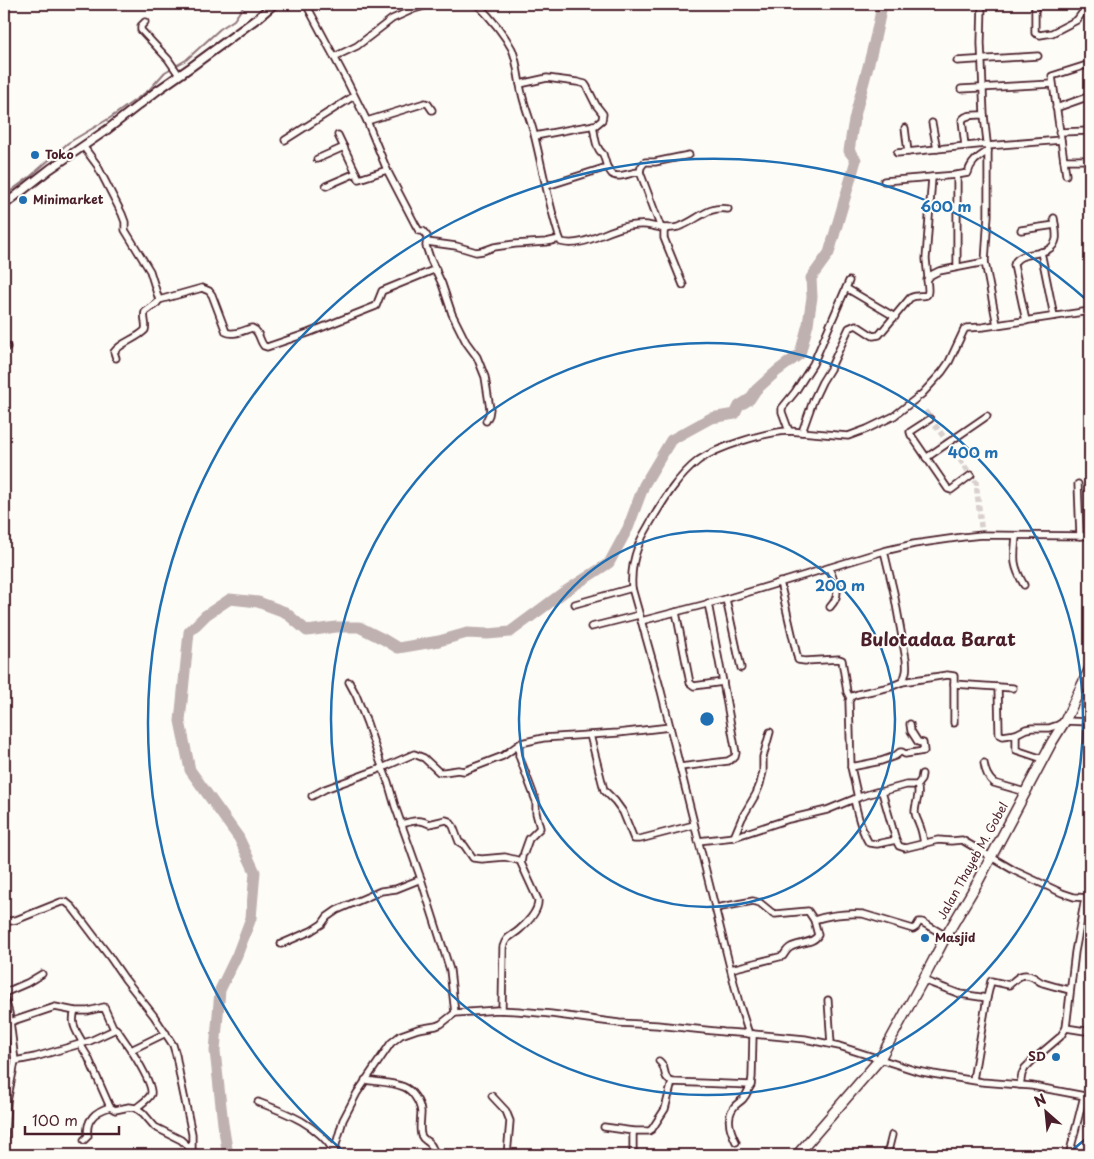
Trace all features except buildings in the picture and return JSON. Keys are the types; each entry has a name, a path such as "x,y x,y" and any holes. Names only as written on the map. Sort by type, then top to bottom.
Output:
{"main road":[{"name":"Jalan Thayeb M. Gobel","path":"801,1154 880,1059 1065,721 1090,668"}],"street":[{"path":"4,205 108,129 178,72 259,18 274,4"},
{"path":"306,4 354,96 387,170 415,224 427,236 426,246 452,314 466,342 477,357 485,377 490,409 486,421"},
{"path":"334,57 357,46 392,19 430,4"},
{"path":"477,4 495,24 510,47 516,62 547,186 554,223 561,242 578,243 587,241 612,230 637,224 664,228 678,227 706,212 728,208"},
{"path":"982,4 982,59 987,147 988,215 986,262 997,325"},
{"path":"1035,4 1035,33 1040,35 1052,33 1077,20 1082,13 1090,12"},
{"path":"145,22 140,26 140,30 178,72"},
{"path":"957,61 1038,56"},
{"path":"1066,174 1052,76 1090,64"},
{"path":"520,84 547,78 586,85 603,114 601,122 596,125 535,136"},
{"path":"962,89 1052,84"},
{"path":"285,140 354,96"},
{"path":"1056,108 1090,96"},
{"path":"366,121 425,103 432,110"},
{"path":"964,146 963,118 984,115"},
{"path":"932,123 936,149"},
{"path":"593,125 598,148 603,154 607,167 612,174 617,176 634,171 640,172"},
{"path":"905,128 908,152"},
{"path":"1059,132 1090,131"},
{"path":"338,135 359,179 387,170"},
{"path":"897,154 964,146 987,147 1061,140"},
{"path":"83,146 97,165 122,214 125,230 150,271 159,300"},
{"path":"317,159 344,147"},
{"path":"884,181 957,176 968,173 970,166 987,147"},
{"path":"683,285 664,238 664,228 640,172 640,167 645,162 655,162 689,155"},
{"path":"1064,160 1090,160"},
{"path":"547,186 607,167"},
{"path":"326,186 356,173"},
{"path":"956,268 957,176"},
{"path":"802,432 813,401 849,328 856,325 860,326 873,336 877,336 883,332 913,296 924,297 928,291 926,259 932,177"},
{"path":"1026,320 1014,262 1018,258 1050,250 1056,238 1054,218"},
{"path":"1021,230 1055,225"},
{"path":"427,242 483,252 490,248 560,239"},
{"path":"1040,252 1054,316"},
{"path":"928,278 933,273 986,262"},
{"path":"116,358 114,352 117,348 145,330 145,312 158,303 159,300 202,288 212,295 226,332 233,334 252,328 255,329 262,344 267,346 308,334 376,306 382,291 436,270"},
{"path":"789,431 782,408 813,364 849,281"},
{"path":"846,288 896,317"},
{"path":"736,1142 730,1124 730,1114 734,1107 745,1097 750,1085 752,1077 751,1034 739,1003 661,691 632,588 631,576 638,545 656,513 679,480 698,461 707,455 734,444 789,431 848,436 867,429 894,416 922,394 942,372 965,329 1090,312"},
{"path":"926,458 987,416"},
{"path":"930,418 910,433 948,489 953,488 971,475"},
{"path":"1078,484 1080,536"},
{"path":"590,627 676,612 884,551 914,544 982,535 1090,536"},
{"path":"1016,536 1014,562 1024,585"},
{"path":"884,551 906,659 907,670 902,682"},
{"path":"829,568 838,595 830,607"},
{"path":"780,582 798,660 842,660 850,698 851,767 857,812 866,838 869,843 877,844 896,840"},
{"path":"575,604 632,588"},
{"path":"726,598 741,668"},
{"path":"680,767 728,761 736,757 708,603"},
{"path":"676,612 690,683 694,686 722,682"},
{"path":"850,698 902,682 951,675 954,678 954,723"},
{"path":"349,682 362,708 421,879 450,970 455,1013"},
{"path":"954,684 1013,688"},
{"path":"998,687 999,734 1003,736 1016,734 1026,729 1054,727 1065,721 1090,722"},
{"path":"851,767 895,756 900,752 905,754 924,751 923,743 918,742 912,733 910,724"},
{"path":"312,796 328,787 382,768 414,754 424,758 439,772 464,771 503,756 519,744 543,738 670,727"},
{"path":"734,837 760,784 763,772 763,757 770,732"},
{"path":"1016,734 1016,750 1043,759"},
{"path":"590,735 604,790 623,812 634,838 640,839 694,824"},
{"path":"502,1010 504,942 531,917 538,904 523,866 522,857 529,839 539,831 540,825 536,814 536,801 519,756 519,744"},
{"path":"984,763 985,771 994,783 1025,792"},
{"path":"917,785 921,780 922,774"},
{"path":"698,841 734,837 827,810 876,792 906,785 917,785"},
{"path":"917,785 919,793 915,812 924,844"},
{"path":"882,792 897,844 902,848 938,840 962,840 1015,870 1062,893 1074,897 1088,898 1075,952 1066,1028 1060,1037 1025,1068 1020,1085"},
{"path":"401,824 416,820 429,824 446,820 453,826 459,842 464,845 473,858 522,857"},
{"path":"281,944 311,931 337,910 381,890 396,889 421,879"},
{"path":"716,908 756,901 775,914 808,911 814,920 818,935 814,940 793,946 783,956 731,969"},
{"path":"4,922 16,920 61,902 69,904 154,1016 173,1045 192,1134 191,1153"},
{"path":"814,920 825,917 863,914 913,929 919,922 922,922 946,936"},
{"path":"4,1155 5,1102 15,1061 4,995 42,974"},
{"path":"973,1080 991,979 1009,985 1017,977 1026,975 1034,977 1041,983 1070,990"},
{"path":"923,980 960,994 987,998"},
{"path":"828,1000 831,1044"},
{"path":"10,1022 55,1007 75,1011 88,1011 104,1007 110,1022 131,1050 145,1074 151,1090 150,1096 136,1108"},
{"path":"334,1153 343,1120 357,1093 382,1055 396,1038 413,1031 441,1024 455,1013 502,1010 805,1039 831,1044 917,1070 1087,1096 1069,1155"},
{"path":"75,1011 72,1018 73,1024 110,1107 115,1110 129,1107 136,1108 143,1113 155,1128 181,1140 191,1153"},
{"path":"1066,1028 1085,1031 1089,1030 1090,1026"},
{"path":"15,1061 81,1044 116,1030"},
{"path":"131,1050 166,1033"},
{"path":"659,1061 664,1068 666,1077 672,1082 750,1085"},
{"path":"4,1070 13,1072"},
{"path":"365,1080 390,1083 410,1090 421,1111 421,1135 430,1144 433,1152 438,1155"},
{"path":"604,1127 649,1131 665,1109 672,1082"},
{"path":"492,1096 506,1111 510,1121 507,1155"},
{"path":"258,1102 310,1125 329,1142 334,1153"},
{"path":"84,1140 88,1136 87,1127 89,1121 99,1111 110,1107"},
{"path":"633,1130 633,1155"},
{"path":"887,1155 892,1135"}],"waterway":[{"path":"4,196 31,176 68,143 110,118 149,90 165,72 186,60 220,29 234,20 245,4"},
{"path":"228,1155 215,1051 220,990 237,955 251,918 255,872 239,838 190,770 180,721 189,632 206,615 230,599 258,602 285,612 307,631 336,627 359,627 398,648 439,641 467,633 510,632 564,592 609,563 628,528 644,485 671,440 711,418 735,414 739,406 750,399 756,390 800,354 808,324 812,297 811,278 829,253 856,160 849,151 852,129 882,4"}],"tunnel":[{"path":"925,411 976,482 982,535"}],"place":[{"name":"Toko","path":"35,155"},
{"name":"Minimarket","path":"23,200"},
{"name":"Masjid","path":"925,938"},
{"name":"SD","path":"1056,1057"}],"district":[{"name":"Bulotadaa Barat","path":"938,640"}]}
